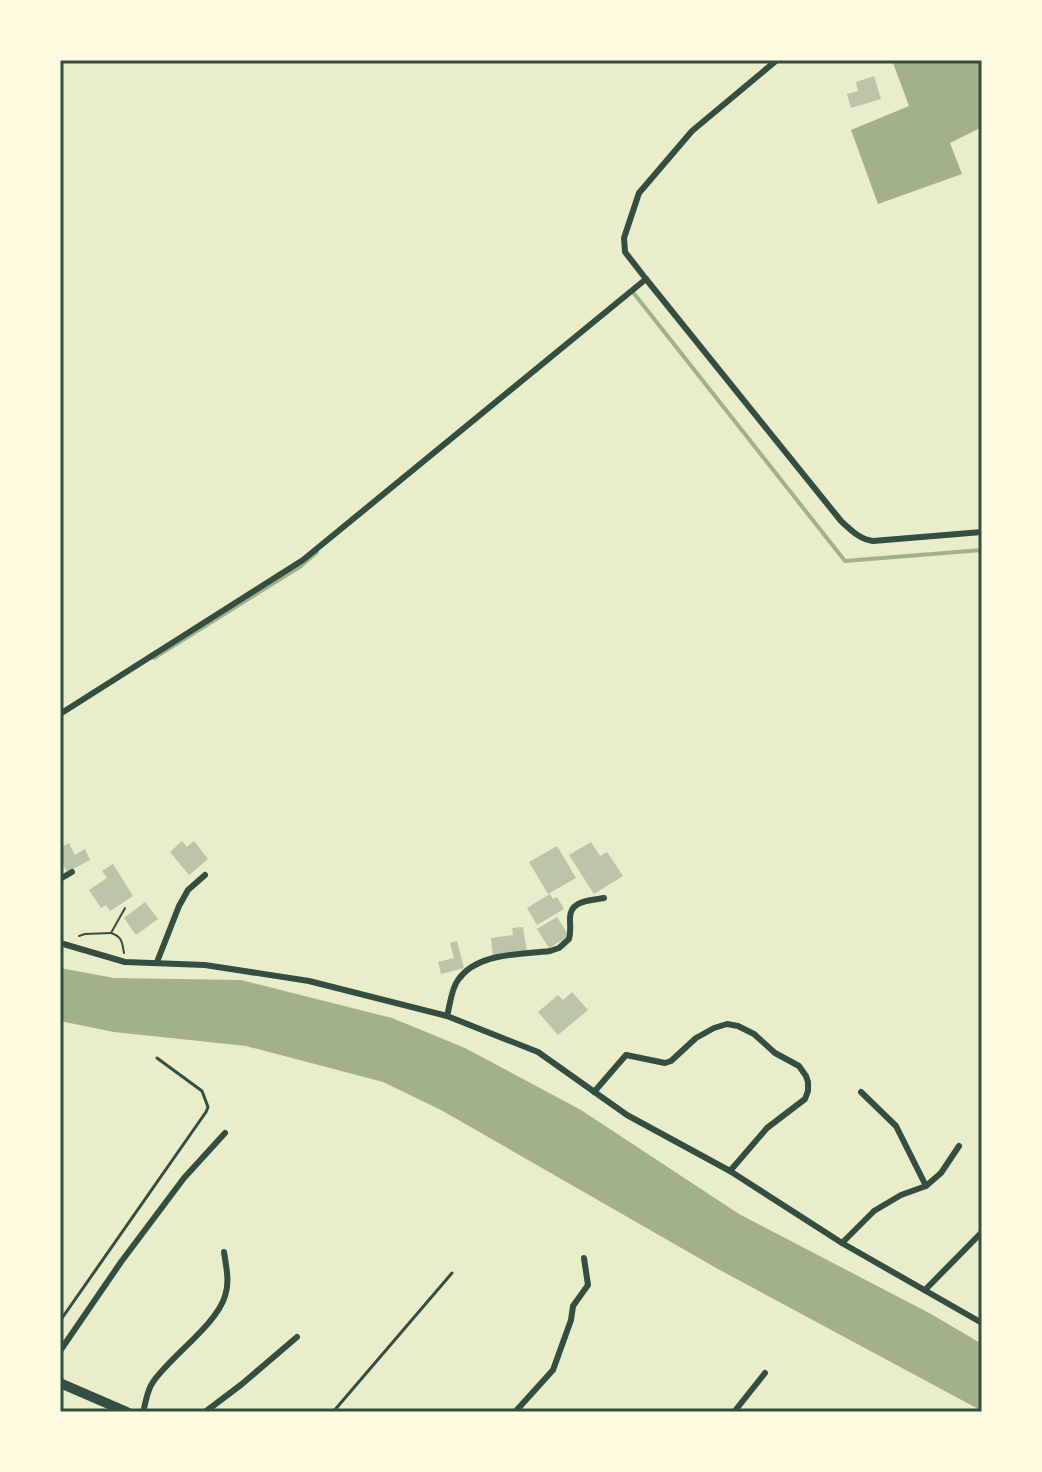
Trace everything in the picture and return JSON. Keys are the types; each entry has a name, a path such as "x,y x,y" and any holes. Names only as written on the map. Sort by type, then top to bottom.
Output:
{"highway":[{"path":"60,1383 127,1412"}],"street":[{"path":"777,60 692,131 639,193 624,238 625,252 841,521 854,533 873,541 982,532"},
{"path":"60,714 303,560 646,279"},
{"path":"60,879 72,872"},
{"path":"157,962 179,906 188,890 205,875"},
{"path":"447,1016 457,981 475,964 492,958 559,948 569,939 569,916 574,905 604,898"},
{"path":"60,943 125,962 205,965 309,981 447,1016 538,1052 627,1115 730,1171 842,1243 982,1323"},
{"path":"594,1092 626,1055 665,1063 696,1038 727,1024 754,1034 775,1053 799,1066 806,1076 808,1091 805,1099 767,1128 730,1171"},
{"path":"861,1092 896,1126 926,1186"},
{"path":"60,1351 184,1178 225,1133"},
{"path":"842,1243 874,1211 901,1195 926,1186 941,1173 959,1146"},
{"path":"925,1290 982,1232"},
{"path":"143,1412 152,1383 223,1303 227,1292 224,1252"},
{"path":"515,1412 553,1370 573,1306 588,1285 584,1258"},
{"path":"205,1412 297,1337"},
{"path":"734,1412 765,1373"}],"lane":[{"path":"60,1321 208,1107 202,1091 157,1058"},
{"path":"333,1412 452,1273"}],"path":[{"path":"111,933 125,908"},
{"path":"74,948 80,935 111,933 122,940 125,962"}],"shaded area":[{"path":"892,60 982,60 982,127 950,143 962,174 878,204 851,130 909,106"},
{"path":"60,968 114,978 241,980 392,1018 465,1048 581,1110 739,1214 982,1344 982,1411 718,1269 441,1110 383,1082 246,1046 114,1032 60,1021"}],"building":[{"path":"874,76 881,99 851,108 847,94 858,91 856,82"},
{"path":"182,841 187,847 194,841 208,859 189,875 170,852"},
{"path":"591,842 600,856 607,852 623,876 594,894 569,855"},
{"path":"69,843 75,855 85,849 90,860 67,872 60,859 60,848"},
{"path":"557,846 576,878 548,894 529,862"},
{"path":"113,864 133,896 110,911 106,905 101,908 89,890 107,878 102,871"},
{"path":"550,894 553,899 557,897 564,909 537,925 527,908"},
{"path":"145,902 158,919 136,935 124,918"},
{"path":"557,917 569,936 549,948 537,929"},
{"path":"523,927 527,952 493,956 491,938 513,935 512,928"},
{"path":"457,941 464,968 441,974 438,962 454,958 450,943"},
{"path":"572,992 588,1010 558,1035 538,1012 558,995 563,1000"}],"waterway":[{"path":"632,291 845,561 982,550"},
{"path":"154,658 301,566 317,552"}]}
